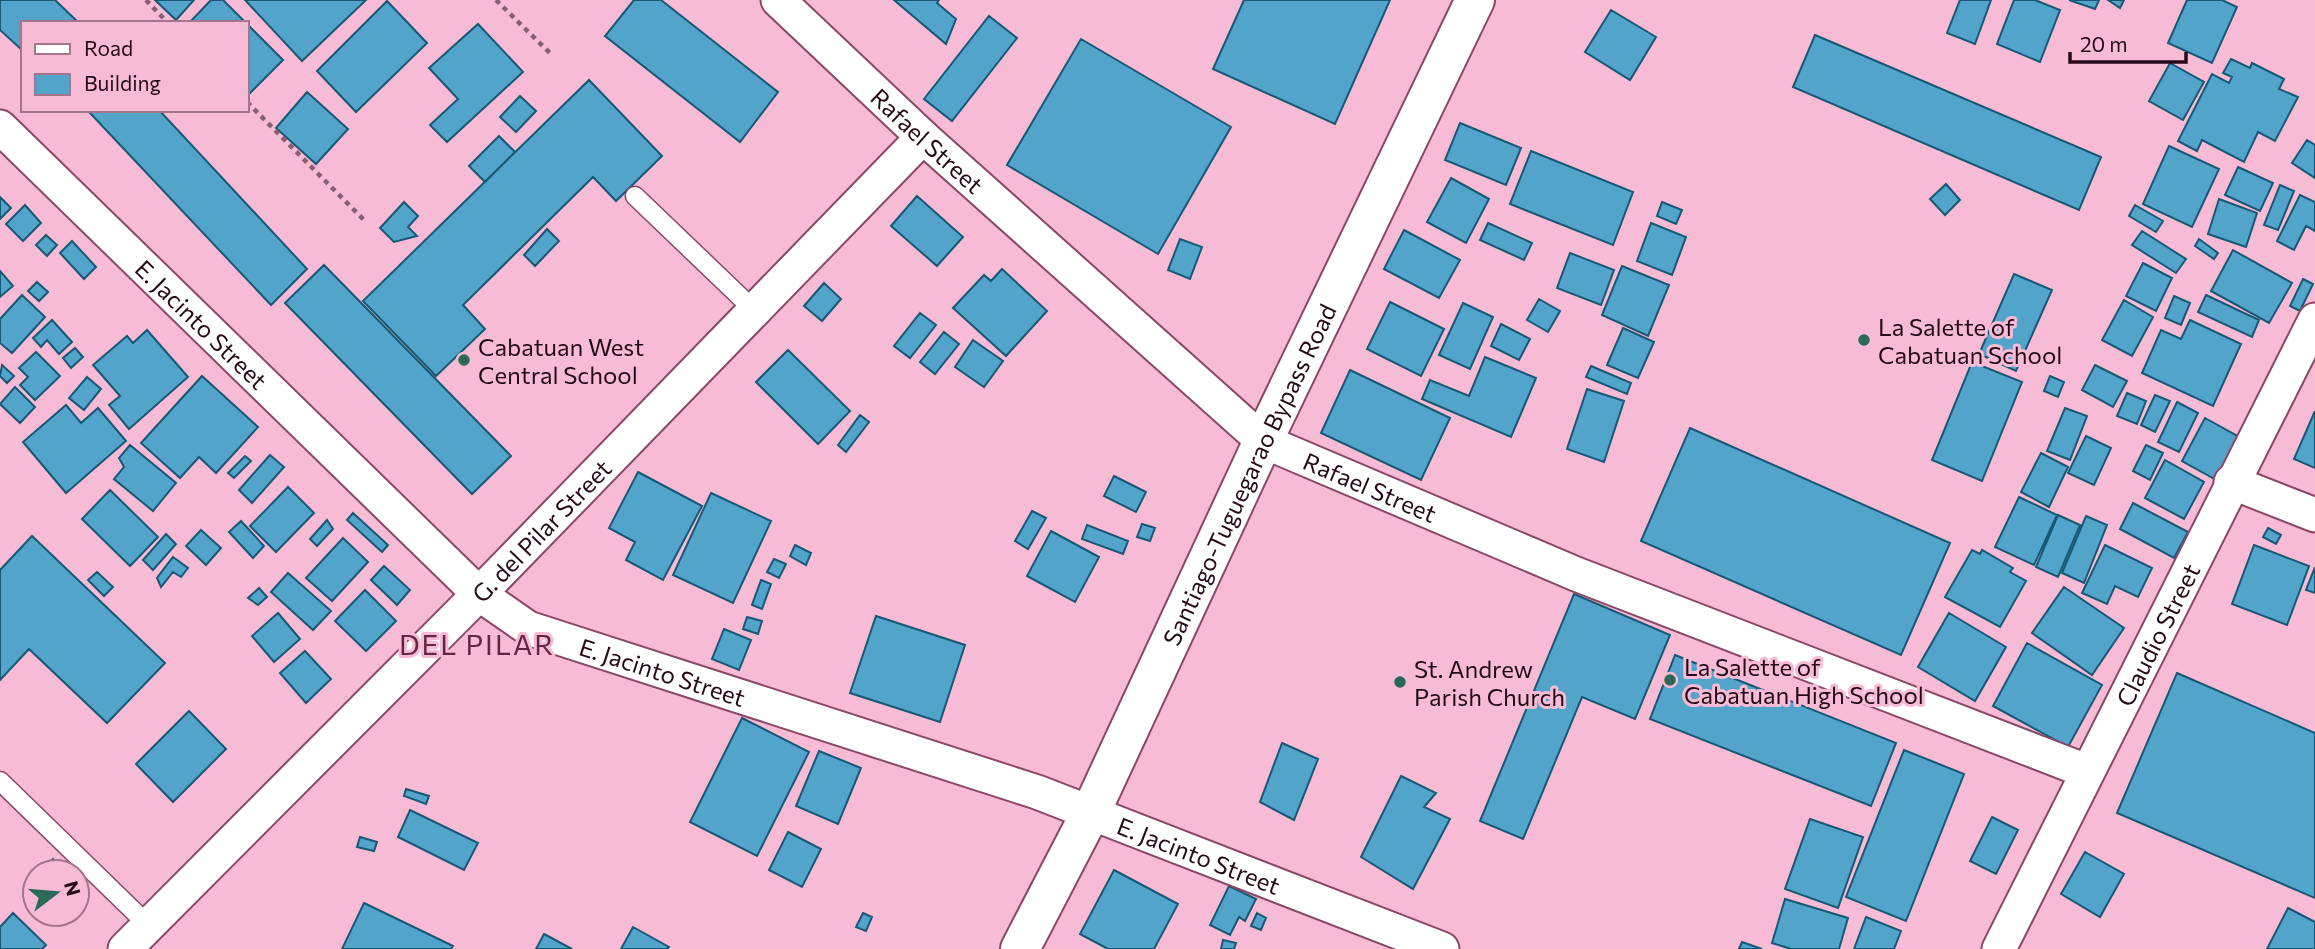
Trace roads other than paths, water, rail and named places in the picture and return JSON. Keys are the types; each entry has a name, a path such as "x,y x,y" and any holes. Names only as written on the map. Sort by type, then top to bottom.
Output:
{"highway":[{"name":"Santiago-Tuguegarao Bypass Road","path":"1020,949 1090,814 1263,441 1475,0"}],"street":[{"name":"Rafael Street","path":"778,0 923,137 1263,441 1576,574 2086,771"},
{"name":"E. Jacinto Street","path":"0,127 479,594 528,628 1037,792 1442,949"},
{"name":"G. del Pilar Street","path":"125,949 479,594 923,137"},
{"name":"Claudio Street","path":"1998,949 2231,482 2315,320"},
{"path":"2231,482 2315,515"}],"lane":[{"path":"635,195 755,311"},
{"path":"0,781 148,925"}],"place":[{"name":"La Salette of Cabatuan School","path":"1864,340"},
{"name":"Cabatuan West Central School","path":"464,360"},
{"name":"La Salette of Cabatuan High School","path":"1670,680"},
{"name":"St. Andrew Parish Church","path":"1400,682"}],"district":[{"name":"DEL PILAR","path":"477,644"}]}
